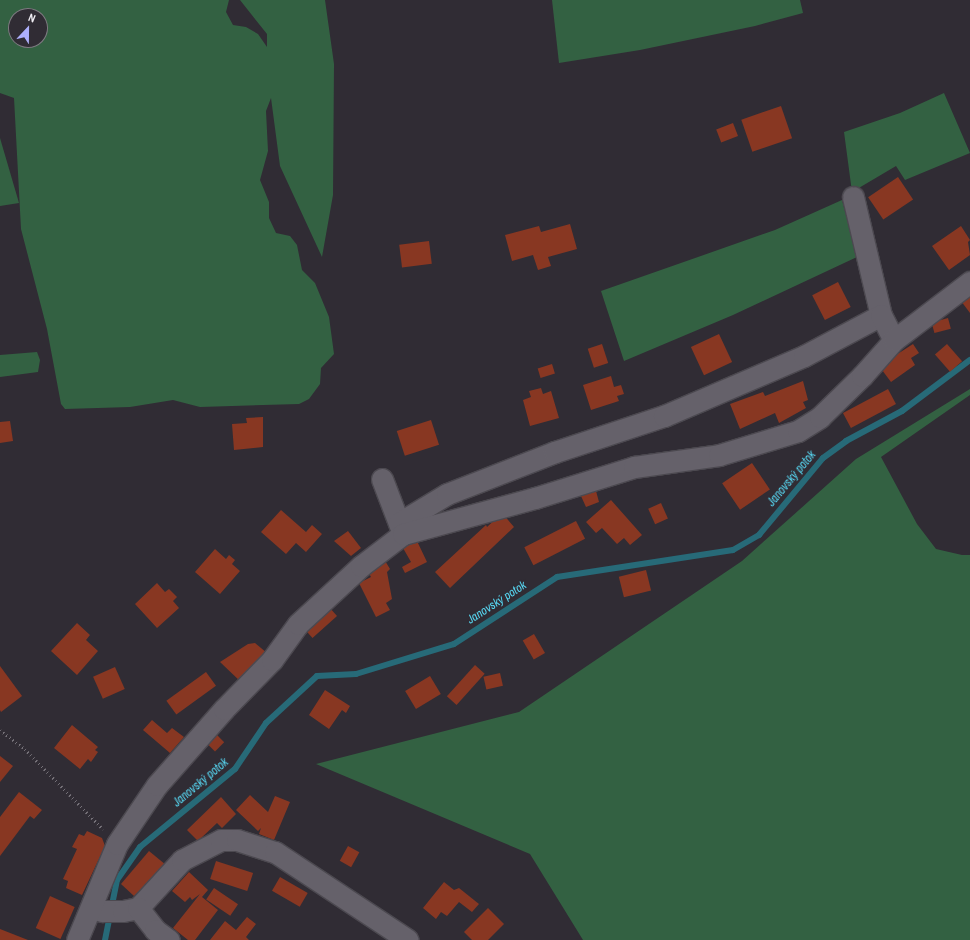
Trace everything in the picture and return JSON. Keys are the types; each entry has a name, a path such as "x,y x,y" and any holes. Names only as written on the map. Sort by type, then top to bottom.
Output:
{"street":[{"path":"853,197 881,315 894,340"},
{"path":"401,529 536,498 634,467 719,455 798,431 820,417 862,376 894,340 970,282"},
{"path":"77,940 97,909 117,844 157,785 224,709 272,660 298,624 401,529 447,494 555,452 664,416 796,360 881,315"},
{"path":"382,479 401,529"},
{"path":"130,909 182,860 221,840 237,840 275,852 408,940"},
{"path":"97,909 130,909 169,940"}],"path":[{"path":"0,730 25,749 117,844"}],"green space":[{"path":"0,0 229,0 226,12 233,25 246,27 258,34 267,47 267,34 240,0 325,0 334,64 333,195 322,257 280,166 271,98 266,111 268,151 260,180 269,202 269,218 276,233 290,236 297,245 302,270 315,283 329,317 334,354 321,368 320,384 309,399 299,404 200,407 173,400 130,407 65,409 61,404 47,329 21,229 14,98 0,93"},
{"path":"552,0 800,0 803,13 755,26 640,50 559,63"},
{"path":"944,93 970,153 905,180 896,166 852,192 844,132 900,113"},
{"path":"0,138 19,203 0,206"},
{"path":"842,200 857,257 733,315 624,361 601,291 775,230"},
{"path":"37,352 40,360 38,372 0,377 0,355"},
{"path":"970,389 970,395 881,457 917,524 936,549 962,555 970,555 970,940 583,940 530,854 316,764 519,712 742,561 856,459"}],"building":[{"path":"781,106 792,138 752,152 741,120"},
{"path":"733,123 738,136 721,143 716,129"},
{"path":"898,177 913,199 883,220 868,197"},
{"path":"570,224 577,249 548,257 551,266 538,270 533,255 512,261 505,235 539,226 541,232"},
{"path":"961,226 970,240 968,242 970,255 949,270 932,246"},
{"path":"429,241 432,264 402,267 399,245"},
{"path":"838,282 851,307 825,320 812,295"},
{"path":"970,294 970,313 961,301"},
{"path":"948,318 951,329 934,333 932,322"},
{"path":"719,334 732,362 704,375 691,347"},
{"path":"602,344 608,363 594,368 588,349"},
{"path":"913,344 919,353 911,358 915,365 891,382 879,366"},
{"path":"947,344 962,361 950,372 935,354"},
{"path":"552,364 555,374 541,378 538,368"},
{"path":"611,376 614,387 621,385 624,394 617,396 619,401 591,410 583,385"},
{"path":"803,381 808,400 803,402 806,408 779,423 775,413 740,429 730,404 763,392 765,396"},
{"path":"541,388 543,394 551,391 559,418 530,426 523,400 531,397 529,391"},
{"path":"888,389 896,404 851,428 843,413"},
{"path":"263,417 263,447 234,450 232,424 247,423 246,418"},
{"path":"431,420 439,445 405,456 397,431"},
{"path":"10,421 13,441 0,443 0,422"},
{"path":"752,463 770,490 740,510 722,483"},
{"path":"596,491 599,502 586,507 581,496"},
{"path":"611,500 642,535 630,545 624,538 617,544 602,528 596,533 586,522"},
{"path":"661,503 668,519 655,524 648,509"},
{"path":"281,510 306,532 312,525 322,534 306,552 296,543 286,554 261,532"},
{"path":"502,513 514,527 450,588 435,572 486,525 487,527"},
{"path":"576,521 585,539 533,565 524,547"},
{"path":"348,531 361,548 351,556 334,541"},
{"path":"417,541 427,562 405,573 402,567 411,562 403,548"},
{"path":"215,549 226,559 229,555 235,560 232,564 240,571 220,594 195,572"},
{"path":"384,559 390,569 387,572 392,599 386,603 390,610 376,617 359,583 371,577 367,570"},
{"path":"646,570 651,590 624,597 619,577"},
{"path":"157,583 165,592 169,589 177,597 173,601 179,608 157,628 135,604"},
{"path":"329,607 337,616 313,638 304,629"},
{"path":"77,623 90,635 86,640 98,651 77,675 51,651"},
{"path":"534,634 545,653 534,660 523,640"},
{"path":"255,643 267,653 242,683 220,662 248,644"},
{"path":"475,665 485,674 457,705 447,696"},
{"path":"0,666 22,696 1,712 0,710"},
{"path":"115,667 125,689 103,699 93,677"},
{"path":"206,672 216,686 176,715 166,701"},
{"path":"500,673 503,686 486,689 483,677"},
{"path":"430,676 441,694 416,709 405,691"},
{"path":"325,690 350,706 346,713 342,710 329,729 309,715"},
{"path":"152,720 167,733 172,728 184,737 170,753 143,730"},
{"path":"72,725 98,747 95,750 98,752 91,762 88,759 80,769 54,748"},
{"path":"215,733 224,742 215,751 206,742"},
{"path":"0,756 13,766 0,782"},
{"path":"19,792 42,810 34,819 30,816 0,856 0,817"},
{"path":"250,795 268,812 275,796 290,802 274,840 259,834 261,828 258,831 236,810"},
{"path":"221,797 236,814 222,828 217,823 198,841 187,830"},
{"path":"87,831 102,838 105,846 82,895 66,888 68,881 63,879 77,849 72,847 79,834 84,836"},
{"path":"348,846 359,852 351,867 340,861"},
{"path":"149,851 166,865 134,896 121,884"},
{"path":"216,861 253,873 247,891 210,879"},
{"path":"189,872 208,890 202,897 218,910 195,940 188,940 173,928 200,894 192,900 190,897 185,902 172,891"},
{"path":"280,877 308,893 300,907 272,891"},
{"path":"444,882 454,890 459,888 479,904 472,912 459,902 447,916 441,912 436,919 423,908"},
{"path":"214,888 238,904 230,916 206,900"},
{"path":"50,896 75,907 60,939 36,928"},
{"path":"488,908 504,924 488,940 472,940 464,932"},
{"path":"247,917 256,924 246,937 249,940 210,940 225,921 236,930"},
{"path":"0,929 28,940 0,940"}],"waterway":[{"name":"Janovský potok","path":"105,940 117,880 140,847 235,769 266,723 317,676 356,674 454,644 557,577 733,550 759,535 823,458 846,441 902,411 970,360"}]}
